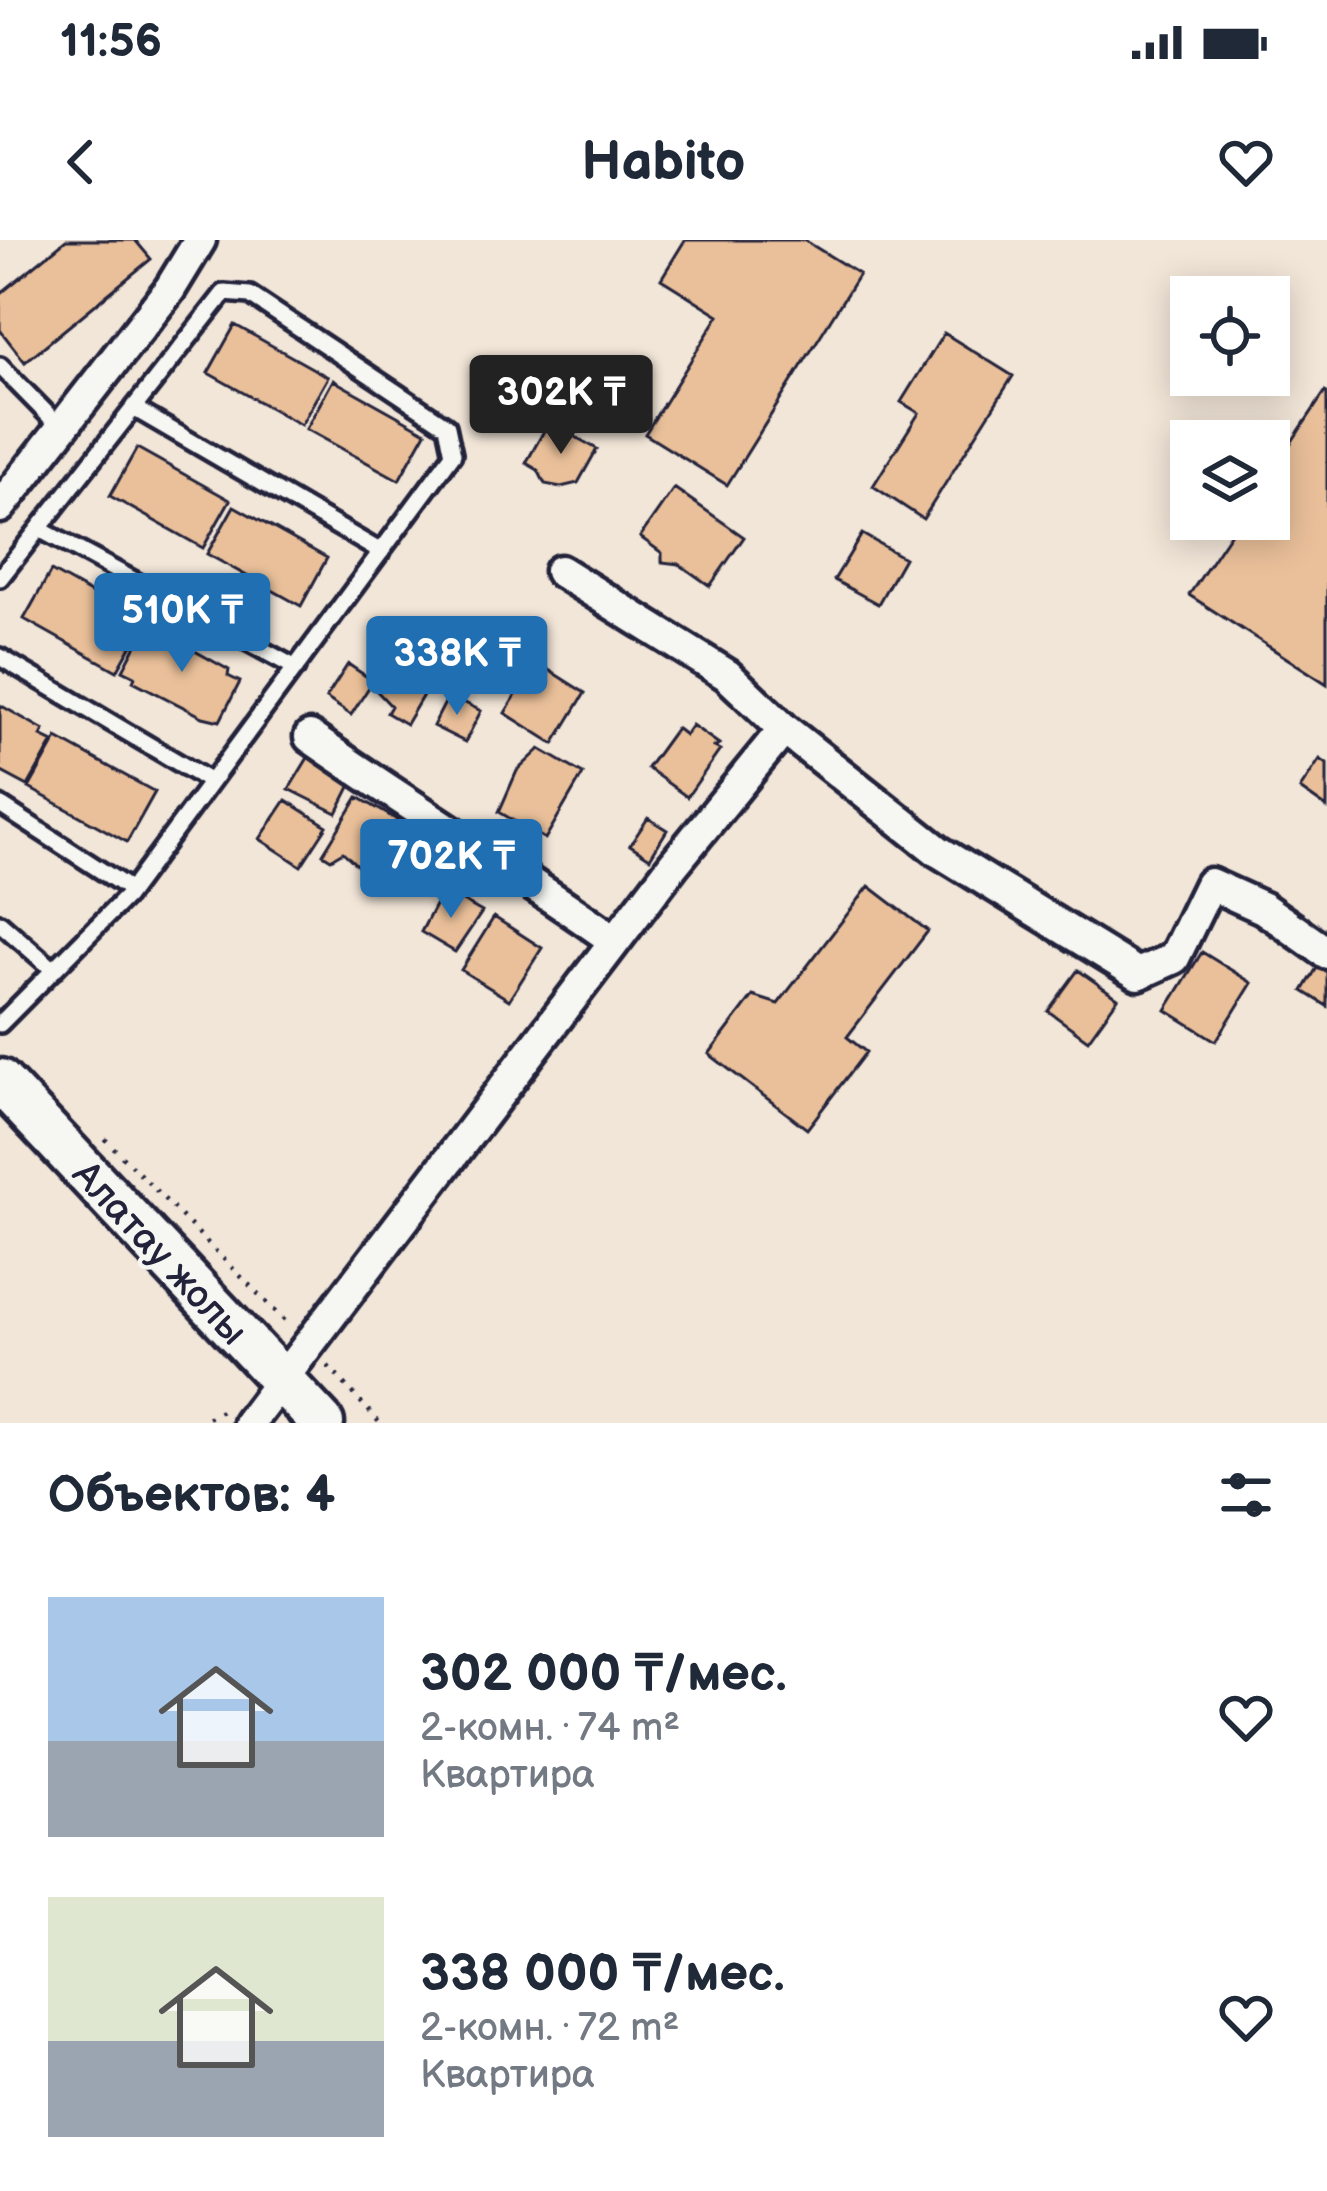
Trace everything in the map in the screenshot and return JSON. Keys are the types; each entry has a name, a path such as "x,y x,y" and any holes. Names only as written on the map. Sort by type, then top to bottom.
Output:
{"main road":[{"name":"Алатау жолы","path":"0,1081 322,1423"}],"street":[{"path":"0,507 170,289 200,240"},
{"path":"560,571 727,675 784,729 938,851 1138,974 1174,958 1210,884 1263,908 1327,953"},
{"path":"249,1423 615,941 784,729"},
{"path":"310,737 423,816 520,873 615,941"}],"lane":[{"path":"0,578 137,410 224,293 250,295 447,426 453,454 131,890 0,1024"},
{"path":"0,366 61,428"},
{"path":"137,410 381,552"},
{"path":"41,530 296,668"},
{"path":"0,657 211,782"},
{"path":"0,805 131,890"},
{"path":"0,923 54,970"}],"path":[{"path":"98,1132 380,1423"}],"building":[{"path":"66,240 135,240 151,259 25,362 0,330 0,294"},
{"path":"685,240 804,240 859,274 727,485 645,434 719,315 661,279"},
{"path":"235,325 328,377 301,425 208,373"},
{"path":"944,333 1013,376 923,519 873,486 919,413 901,402"},
{"path":"333,380 426,432 399,480 306,429"},
{"path":"1327,393 1327,684 1189,595 1226,540 1290,540 1290,444"},
{"path":"549,422 597,449 578,483 545,484 538,470 526,463"},
{"path":"137,448 230,500 203,548 110,496"},
{"path":"674,488 744,537 710,586 679,564 662,562 662,553 640,537"},
{"path":"234,506 327,558 301,606 207,554"},
{"path":"862,534 904,558 878,604 834,580"},
{"path":"51,571 144,623 117,671 24,619"},
{"path":"144,630 152,635 159,631 229,670 228,676 240,682 220,721 133,681 135,676 123,670"},
{"path":"394,656 433,678 406,724 387,713 391,706 375,689"},
{"path":"536,662 585,693 554,744 505,713"},
{"path":"348,664 373,681 351,715 326,698"},
{"path":"449,695 481,711 465,742 433,726"},
{"path":"0,705 44,730 41,736 53,742 28,786 0,771"},
{"path":"692,725 719,744 714,747 720,750 687,797 647,768 676,728 685,735"},
{"path":"57,738 155,792 127,842 29,788"},
{"path":"540,749 583,774 545,839 499,812 517,771"},
{"path":"309,756 354,779 337,813 289,789"},
{"path":"1320,759 1327,764 1327,808 1300,789"},
{"path":"358,797 397,820 363,871 343,852 331,859 323,854"},
{"path":"286,800 327,826 301,866 260,839"},
{"path":"648,818 667,830 650,858 630,845"},
{"path":"869,886 928,931 847,1037 866,1052 807,1129 709,1054 753,996 778,1004"},
{"path":"443,890 482,912 455,952 421,932"},
{"path":"494,917 542,948 509,1000 461,970"},
{"path":"1202,952 1252,983 1216,1041 1166,1010"},
{"path":"1318,966 1327,972 1327,1006 1303,991"},
{"path":"1078,970 1118,998 1088,1040 1048,1011"}]}
